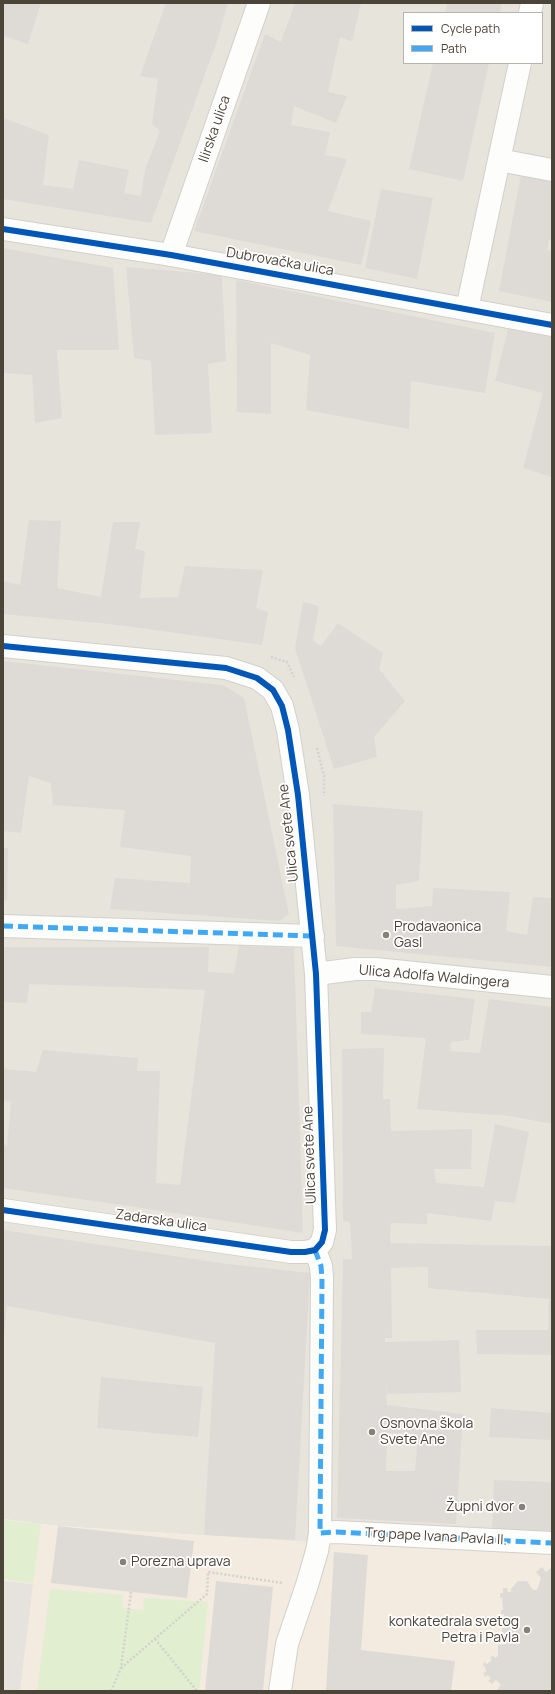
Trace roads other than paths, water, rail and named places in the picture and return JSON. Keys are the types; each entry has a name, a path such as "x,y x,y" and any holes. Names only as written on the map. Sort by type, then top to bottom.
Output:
{"street":[{"name":"Ilirska ulica","path":"172,255 259,3"},
{"path":"467,309 520,64"},
{"path":"500,160 552,170"},
{"name":"Dubrovačka ulica","path":"3,229 172,255 552,325"},
{"name":"Ulica svete Ane","path":"3,646 226,668 257,678 273,690 282,706 288,730 298,794 316,974 325,1230 322,1242 315,1250"},
{"path":"3,926 313,936"},
{"name":"Ulica Adolfa Waldingera","path":"316,974 355,969 375,969 552,987"},
{"name":"Zadarska ulica","path":"3,1210 291,1252 315,1250"},
{"path":"280,1691 287,1644 307,1585 317,1551 320,1533 322,1278 321,1266 315,1250"},
{"name":"Trg pape Ivana Pavla II.","path":"320,1533 336,1532 552,1543"}],"place":[{"name":"Prodavaonica Gasl","path":"386,935"},
{"name":"Osnovna škola Svete Ane","path":"372,1432"},
{"name":"Župni dvor","path":"522,1507"},
{"name":"Porezna uprava","path":"123,1562"},
{"name":"konkatedrala svetog Petra i Pavla","path":"527,1630"}]}
